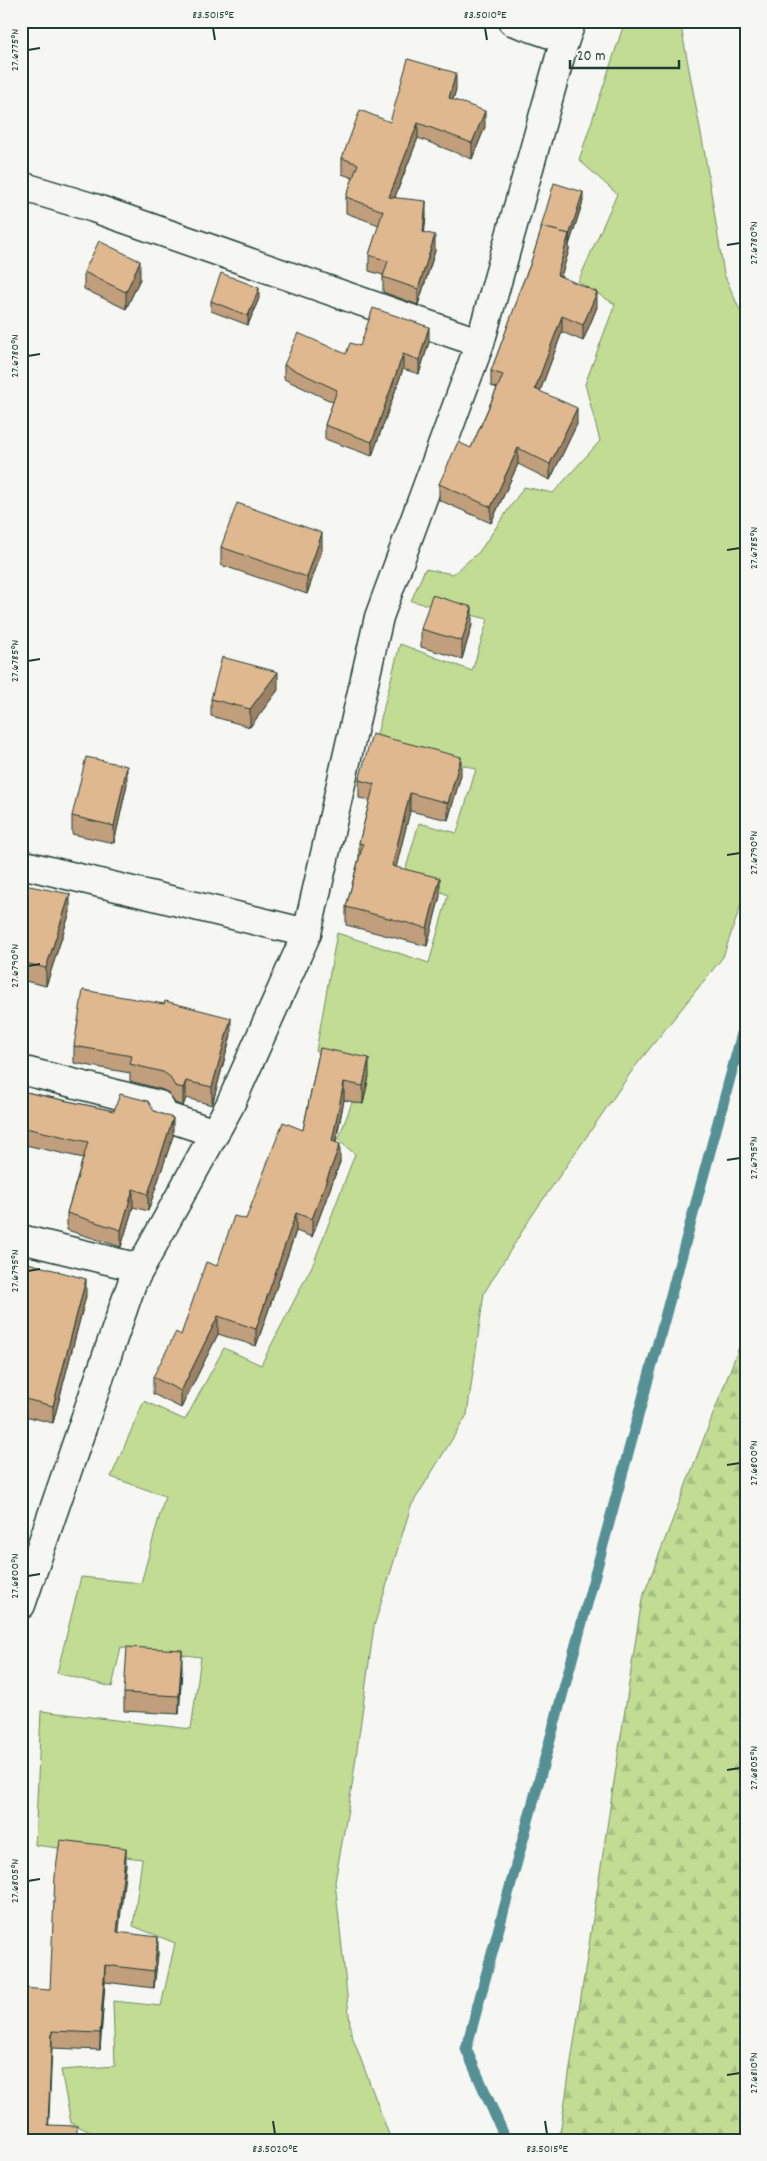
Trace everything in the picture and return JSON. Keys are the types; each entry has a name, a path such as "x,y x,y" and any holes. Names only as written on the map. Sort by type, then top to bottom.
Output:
{"street":[{"path":"21,1604 132,1283 230,1104 307,933 379,617 480,342 568,30 512,21"},
{"path":"21,186 94,208 480,342"},
{"path":"21,864 307,933"},
{"path":"21,1070 159,1105 164,1116 215,1133"},
{"path":"21,1239 140,1268"}],"green space":[{"path":"625,21 680,21 705,155 724,274 746,324 746,890 723,957 634,1068 531,1217 484,1293 467,1415 411,1506 374,1626 352,1786 335,1882 351,2033 391,2140 107,2140 71,2123 61,2070 115,2066 113,2001 161,2006 175,1943 133,1926 142,1859 35,1845 41,1711 191,1729 201,1657 121,1647 112,1687 57,1673 81,1577 141,1583 165,1496 111,1477 144,1401 185,1420 224,1348 261,1365 314,1262 355,1154 338,1140 360,1081 316,1051 337,933 429,963 448,895 404,875 419,823 457,833 476,769 376,738 400,644 472,671 488,619 411,601 425,569 453,574 479,552 524,487 553,493 600,441 585,384 615,304 578,282 617,194 579,160"},
{"path":"746,1329 746,2140 559,2140 642,1599"}],"building":[{"path":"408,59 456,73 449,98 485,111 472,143 418,123 389,197 426,201 423,232 435,235 418,289 383,277 388,261 369,255 383,211 346,197 358,164 342,158 360,110 390,122"},
{"path":"554,183 583,192 569,236 569,234 541,227"},
{"path":"542,227 569,234 557,275 597,292 583,325 562,316 535,389 577,408 550,464 518,448 491,507 439,484 458,442 471,448 503,375 491,371"},
{"path":"21,231 28,235 21,245"},
{"path":"99,241 140,261 126,292 84,272"},
{"path":"221,273 259,288 248,316 211,301"},
{"path":"373,308 429,327 419,360 403,354 372,442 325,425 337,390 284,365 298,333 346,354 350,343 360,346"},
{"path":"237,503 322,533 307,577 221,547"},
{"path":"432,595 472,607 462,641 421,629"},
{"path":"222,657 278,672 250,709 211,699"},
{"path":"372,734 461,757 448,803 410,793 392,866 440,878 427,928 346,907 363,844 359,843 374,784 359,780"},
{"path":"86,757 127,766 114,826 72,816"},
{"path":"24,885 70,894 46,968 21,962 21,897"},
{"path":"83,990 164,1004 165,1001 231,1018 212,1087 186,1081 183,1088 175,1086 169,1076 163,1072 130,1064 132,1056 74,1046"},
{"path":"320,1048 369,1058 363,1086 344,1082 332,1141 340,1144 312,1219 296,1213 256,1329 218,1316 181,1391 153,1377 176,1332 181,1335 206,1262 217,1266 234,1216 246,1219 283,1122 303,1130"},
{"path":"21,1091 114,1111 120,1094 148,1101 154,1111 173,1118 148,1194 133,1189 121,1230 67,1213 88,1142 21,1127"},
{"path":"21,1261 86,1279 53,1406 21,1398"},
{"path":"127,1647 182,1650 179,1696 124,1693"},
{"path":"60,1840 126,1848 117,1932 158,1937 154,1971 105,1965 100,2033 52,2031 48,2125 77,2126 77,2140 21,2140 21,1988 50,1990 55,1876"}],"waterway":[{"path":"506,2140 466,2049 746,1019"}]}
